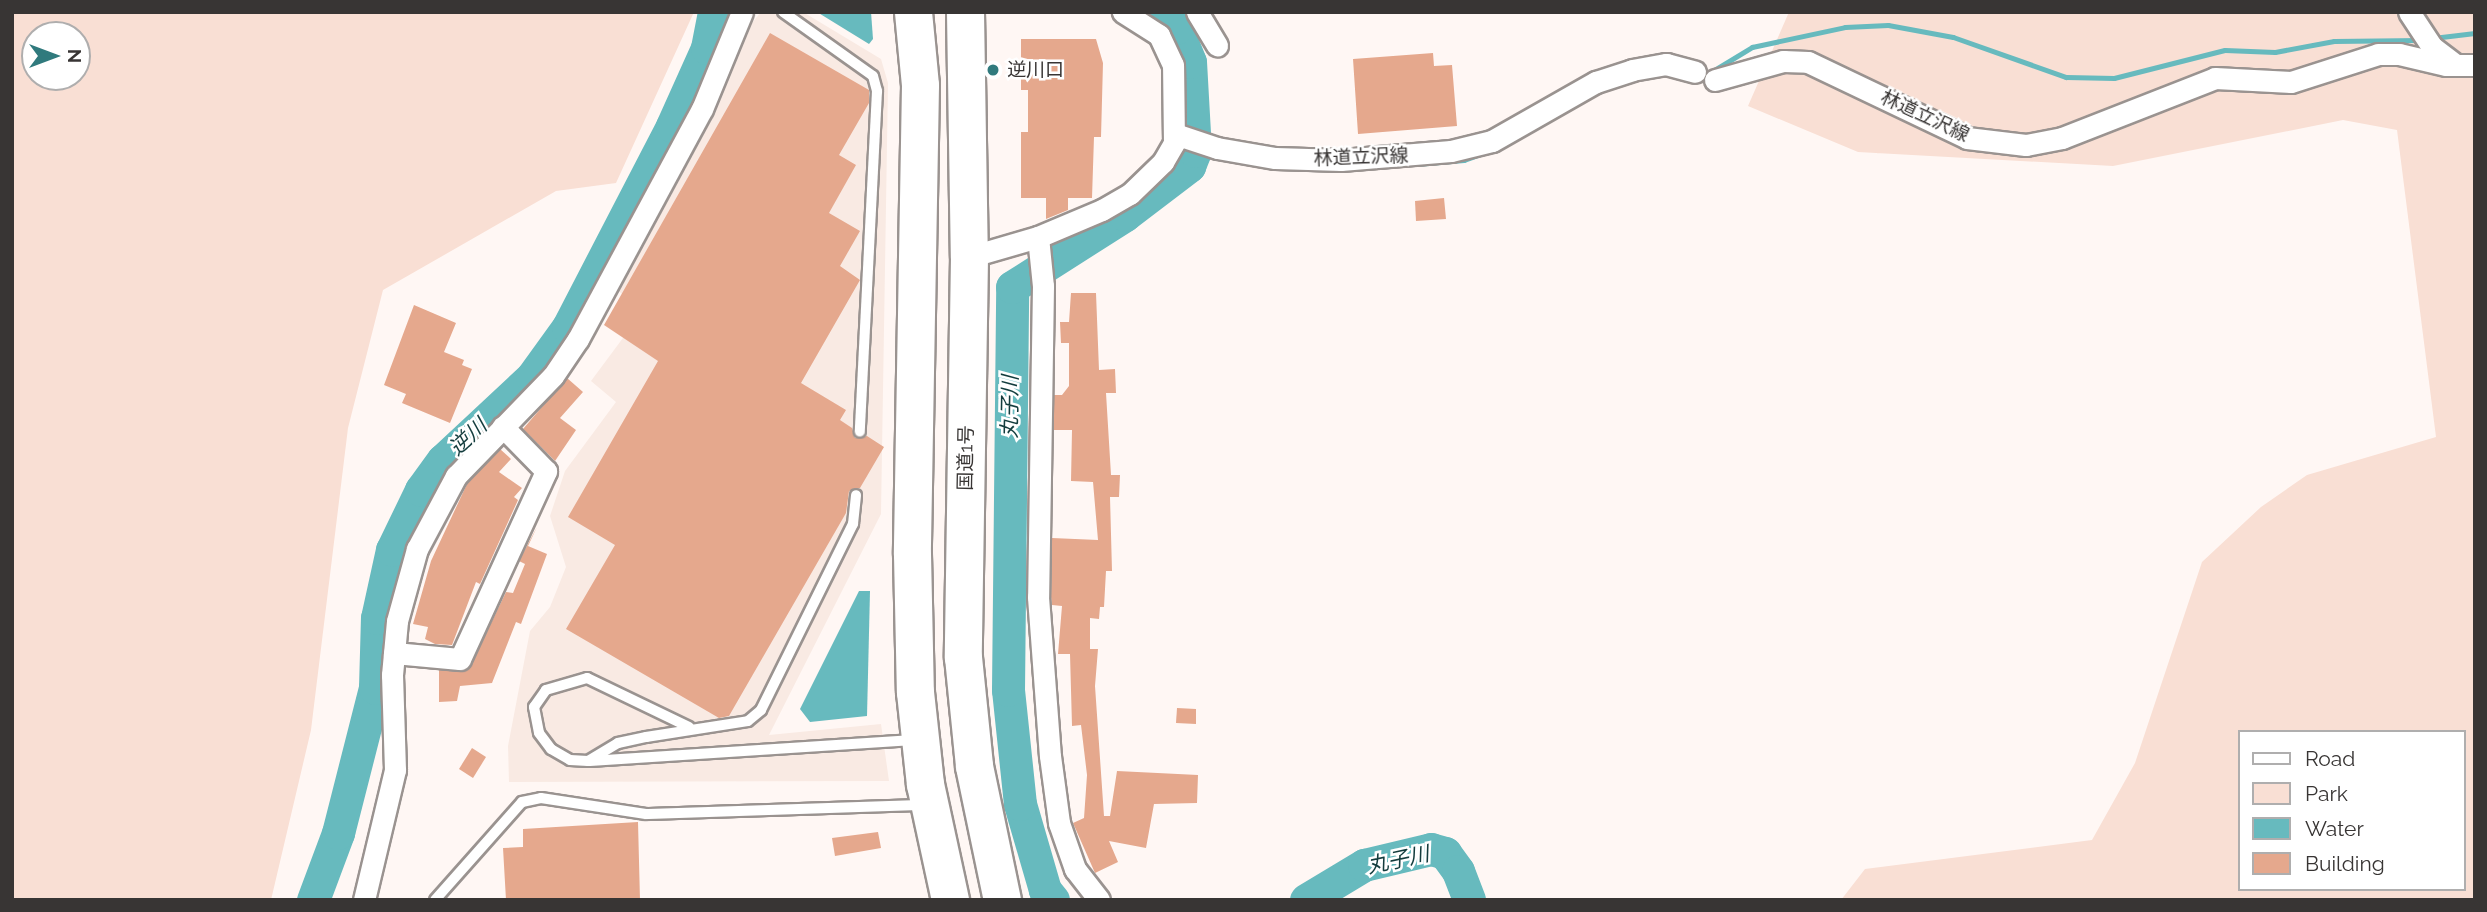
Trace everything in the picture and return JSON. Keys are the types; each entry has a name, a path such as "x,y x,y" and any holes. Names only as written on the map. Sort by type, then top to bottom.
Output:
{"highway":[{"path":"913,12 920,85 912,554 920,739 929,805 950,900"},
{"name":"国道1号","path":"965,12 969,257 963,657 974,766 1002,900"}],"street":[{"path":"363,900 395,770 394,653 397,621 417,549 436,505 456,476 553,376 578,339 702,109 742,12"},
{"path":"969,257 1038,241 1129,194 1163,162 1179,136 1173,65 1159,35 1123,12"},
{"path":"1197,12 1217,45"},
{"path":"2412,18 2432,47 2450,62 2469,65"},
{"name":"林道立沢線","path":"1179,136 1217,148 1275,158 1341,160 1451,151 1492,141 1596,82 1632,70 1666,64 1705,76 1783,61 1808,62 1967,138 2026,145 2062,138 2204,80 2238,78 2257,83 2291,82 2378,54 2469,65"},
{"path":"1038,241 1042,281 1038,597 1050,756 1059,823 1075,869 1099,900"},
{"path":"394,653 460,659 546,471 503,427"}],"lane":[{"path":"783,12 873,76 877,91 860,432"},
{"path":"588,761 618,743 689,727 737,726 761,710 853,524 856,495"},
{"path":"689,727 587,678 571,679 546,690 534,707 534,724 551,749 570,760 920,739"},
{"path":"435,900 522,802 541,798 646,814 929,805"}],"shaded area":[{"path":"761,12 803,12 881,59 888,83 881,514 769,735 881,724 889,781 509,782 508,746 530,631 550,607 566,567 550,516 565,471 616,402 591,381 643,311 616,289 713,113 743,34"}],"green space":[{"path":"12,12 694,12 616,183 556,191 383,290 348,428 311,730 271,900 12,900"},
{"path":"1789,12 2475,12 2475,900 1841,900 1865,869 2092,840 2135,763 2202,562 2261,507 2307,475 2436,437 2397,130 2343,120 2113,166 1858,152 1748,106"}],"water":[{"path":"817,12 871,12 873,39 869,44"},
{"path":"859,591 870,591 867,716 810,722 800,709"}],"building":[{"path":"770,33 869,90 869,103 839,155 856,165 829,213 860,231 840,266 860,280 801,383 846,410 840,420 852,428 855,438 867,436 884,447 860,488 849,491 846,513 729,716 719,718 566,629 615,545 568,517 658,361 604,325"},
{"path":"1021,39 1096,39 1103,63 1101,137 1094,137 1092,198 1068,198 1068,210 1046,219 1046,198 1021,198 1021,132 1028,132 1028,90 1021,90"},
{"path":"1433,53 1434,66 1452,65 1457,126 1358,134 1353,59"},
{"path":"1444,198 1446,219 1416,221 1415,201"},
{"path":"1071,293 1096,293 1099,370 1115,369 1116,393 1106,393 1111,475 1120,475 1119,497 1110,497 1112,571 1106,571 1104,607 1100,607 1099,619 1090,618 1090,649 1098,649 1095,686 1104,816 1110,816 1117,771 1198,775 1197,803 1154,804 1146,848 1109,841 1118,862 1095,873 1073,823 1084,818 1087,775 1081,725 1072,726 1070,654 1058,654 1062,606 1052,605 1051,597 1052,538 1098,540 1093,482 1071,481 1072,430 1054,430 1054,395 1062,395 1069,386 1069,343 1061,343 1060,322 1069,322"},
{"path":"414,305 456,323 444,352 464,360 462,365 472,369 450,423 402,403 406,394 384,385"},
{"path":"567,378 583,392 560,418 576,430 555,461 523,429"},
{"path":"500,449 511,459 499,472 522,488 514,497 518,500 480,584 476,582 452,645 435,644 425,639 428,627 413,624 431,561 467,484"},
{"path":"537,527 528,546 547,554 521,624 516,622 492,683 460,686 457,701 439,702 439,670 460,672 471,665 506,592 513,593 525,564 519,561"},
{"path":"1177,708 1196,709 1196,724 1176,723"},
{"path":"472,748 486,757 473,778 459,769"},
{"path":"638,822 640,900 506,900 503,848 523,847 523,829"},
{"path":"878,832 881,848 835,856 832,838"}],"waterway":[{"name":"逆川","path":"313,900 338,833 375,688 377,618 392,550 421,490 443,460 532,377 568,327 672,126 707,48 714,12"},
{"name":"丸子川","path":"1053,900 1045,890 1020,804 1008,690 1012,287 1125,215 1189,166 1195,151 1190,62 1176,28 1158,12"},
{"path":"1701,78 1752,47 1845,27 1888,25 1953,37 2066,77 2114,78 2225,50 2275,52 2334,41 2420,40"},
{"path":"2433,38 2475,33"},
{"path":"1417,164 1464,160 1486,152"},
{"path":"1271,167 1306,169"},
{"name":"丸子川","path":"1306,900 1364,865 1431,849 1445,853 1458,871 1469,900"}],"place":[{"name":"逆川口","path":"993,70"}]}
